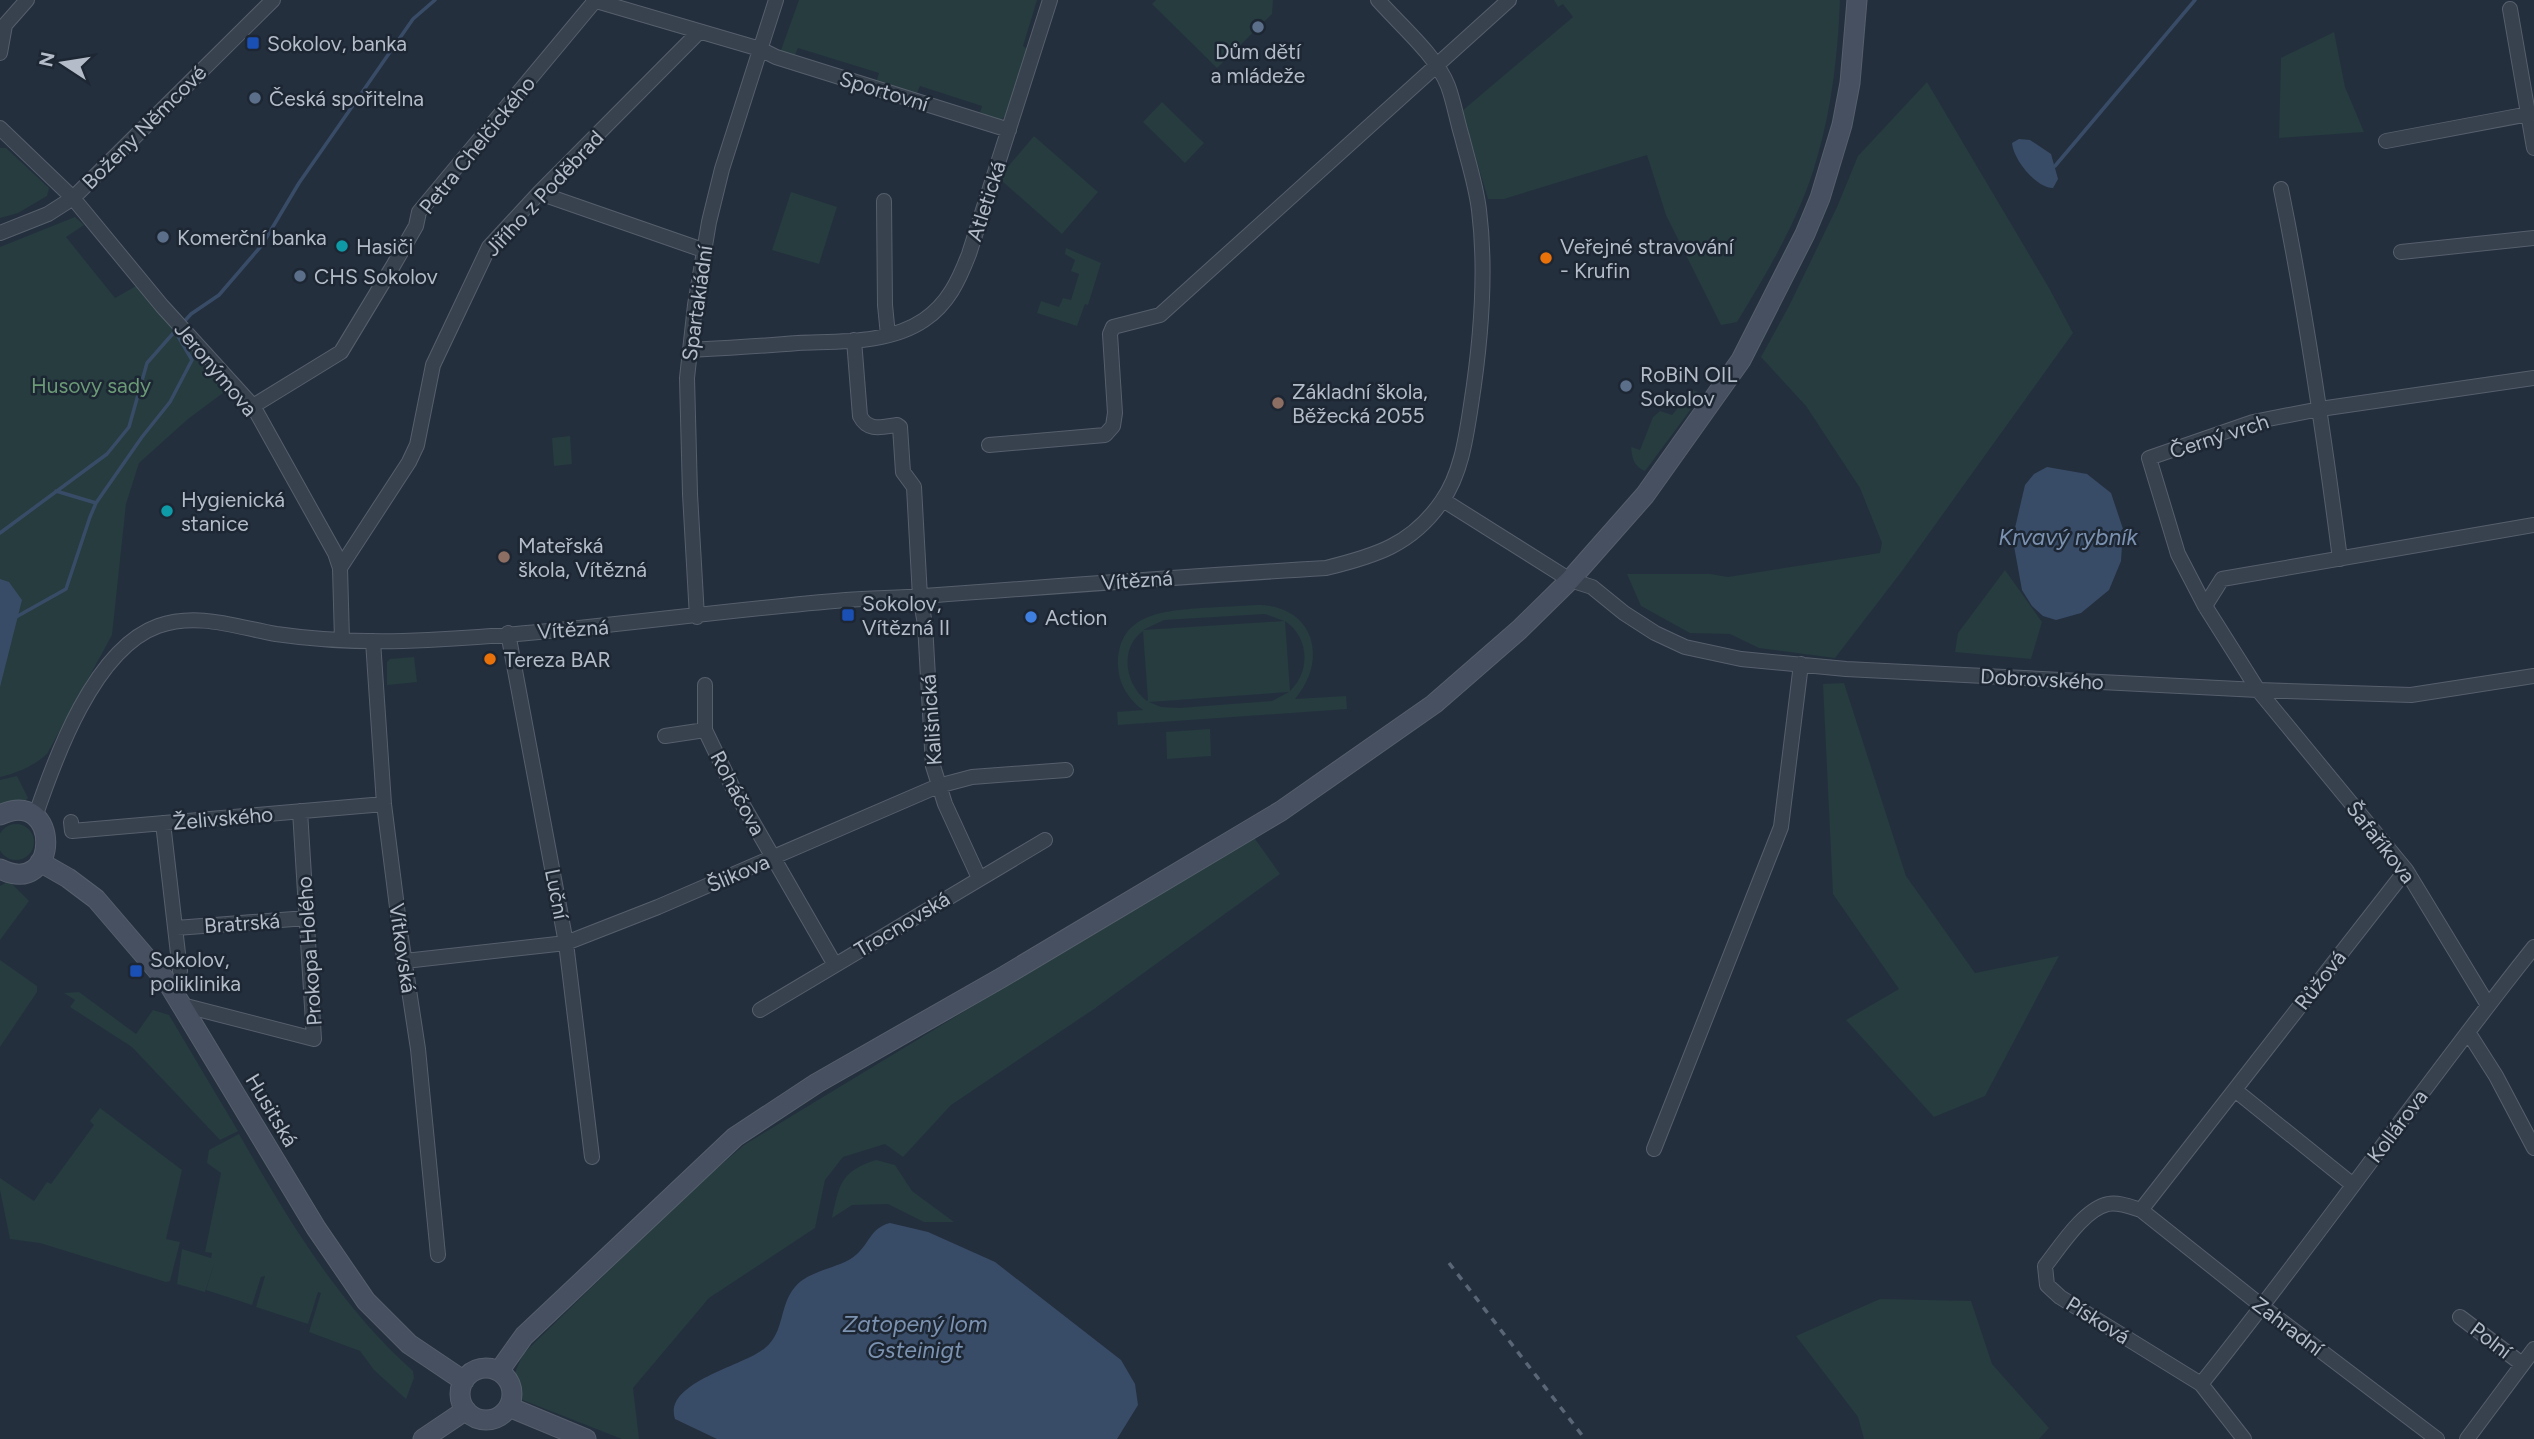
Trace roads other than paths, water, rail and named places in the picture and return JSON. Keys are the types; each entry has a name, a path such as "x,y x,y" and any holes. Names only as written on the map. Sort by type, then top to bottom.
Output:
{"main road":[{"path":"499,1371 524,1336 735,1137 817,1083 1001,978 1281,811 1433,704 1519,630 1570,580 1645,495 1741,360 1799,246 1820,198 1842,125 1850,83 1857,0"},
{"path":"0,816 20,811 34,817 44,829 47,838 45,853 33,869 20,874 6,873 0,869"},
{"name":"Husitská","path":"40,862 68,878 96,900 146,956 182,1005 309,1217 366,1301 409,1344 464,1381"},
{"path":"479,1369 499,1371 505,1375 511,1387 509,1407 492,1420 477,1419 466,1410 460,1399 464,1381 479,1369"},
{"path":"509,1407 586,1439"},
{"path":"422,1439 466,1410"}],"street":[{"path":"0,53 5,25 27,0"},
{"name":"Boženy Němcové","path":"0,233 48,214 73,198 274,0"},
{"name":"Spartakiádní","path":"697,617 690,494 687,378 690,350 703,250 722,169 776,0"},
{"name":"Atletická","path":"690,350 855,340 888,335 925,320 955,287 969,254 1050,0"},
{"path":"1378,0 1437,65"},
{"path":"989,444 1105,435 1113,426 1115,413 1110,346 1110,334 1114,327 1121,323 1152,319 1160,315 1509,0"},
{"name":"Sportovní","path":"594,1 760,50 1009,130"},
{"name":"Petra Chelčického","path":"253,406 341,352 416,226 419,212 594,1"},
{"path":"2510,9 2531,113 2534,149"},
{"name":"Jiřího z Poděbrad","path":"340,568 409,462 417,445 433,365 485,254 539,193 699,32"},
{"name":"Vítězná","path":"34,817 62,748 93,688 118,654 148,630 170,622 194,619 276,634 342,640 403,641 618,626 848,600 1326,568 1362,559 1399,544 1412,535 1443,500 1457,469 1467,433 1478,353 1483,263 1477,195 1448,86 1437,65"},
{"path":"2386,141 2531,113"},
{"name":"Jeronýmova","path":"0,128 73,198 162,306 253,406 330,543 340,568 342,640"},
{"path":"2281,189 2303,298 2340,559"},
{"path":"539,193 703,250"},
{"path":"884,201 885,305 888,335"},
{"path":"2401,252 2534,238"},
{"path":"855,340 860,416 863,422 875,428 897,425 900,427 903,472 914,487 920,597"},
{"name":"Černý vrch","path":"2259,690 2205,606 2178,554 2149,458 2253,422 2320,409 2534,378"},
{"name":"Dobrovského","path":"1443,500 1570,580 1592,587 1624,614 1655,633 1685,647 1741,659 2259,690 2412,695 2534,676"},
{"path":"2205,606 2222,579 2534,524"},
{"name":"Kališnická","path":"920,597 925,624 933,766 938,786 979,877"},
{"name":"Luční","path":"508,633 566,943 592,1157"},
{"name":"Vítkovská","path":"373,641 384,804 418,1049 438,1255"},
{"path":"1654,1149 1781,827 1801,664"},
{"name":"Roháčova","path":"705,685 705,730 732,786 835,965"},
{"name":"Šafaříkova","path":"2259,690 2406,870 2488,1005"},
{"name":"Roháčova","path":"665,736 705,730"},
{"name":"Šlikova","path":"405,961 566,943 658,907 938,786 972,777 1066,771"},
{"name":"Želivského","path":"71,822 72,831 384,804"},
{"name":"Prokopa Holého","path":"182,1005 314,1039 300,811"},
{"path":"163,823 180,971"},
{"name":"Trocnovská","path":"760,1010 1045,840"},
{"name":"Růžová","path":"2141,1210 2406,870"},
{"name":"Bratrská","path":"176,928 307,918"},
{"name":"Kollárova","path":"2263,1307 2534,947"},
{"path":"2468,1032 2496,1076 2534,1148"},
{"path":"2235,1090 2353,1185"},
{"name":"Písková","path":"2141,1210 2118,1203 2097,1209 2078,1225 2045,1266 2047,1285 2060,1297 2201,1384 2244,1439"},
{"name":"Zahradní","path":"2141,1210 2437,1439"},
{"path":"2201,1384 2263,1307"},
{"name":"Polní","path":"2460,1317 2522,1364"},
{"path":"2468,1439 2534,1349"}],"water":[{"path":"2019,139 2030,140 2051,154 2058,179 2053,188 2046,187 2033,178 2016,157 2012,143"},
{"name":"Krvavý rybník","path":"2047,467 2087,474 2111,493 2123,529 2121,561 2109,590 2081,613 2056,620 2043,616 2032,606 2022,590 2014,546 2015,528 2025,485 2034,474"},
{"path":"0,579 9,582 22,600 0,687"},
{"name":"Zatopený lom Gsteinigt","path":"890,1223 928,1232 995,1262 1121,1360 1135,1384 1138,1405 1117,1439 717,1439 675,1419 675,1406 681,1395 693,1385 755,1355 771,1342 786,1302 800,1282 852,1258 873,1233"}],"waterway":[{"path":"182,324 191,314 219,295 262,245 299,183 413,19 435,0"},
{"path":"2055,166 2195,0"},
{"path":"0,533 107,454 129,427 147,363 176,330"},
{"path":"56,491 96,503 170,402 192,360 175,331"},
{"path":"16,617 66,589 96,503"}],"railway":[{"path":"1449,1263 1585,1439"}],"place":[{"name":"Dům dětí a mládeže","path":"1258,27"},
{"name":"Sokolov, banka","path":"253,43"},
{"name":"Česká spořitelna","path":"255,98"},
{"name":"Komerční banka","path":"163,237"},
{"name":"Hasiči","path":"342,246"},
{"name":"Veřejné stravování - Krufin","path":"1546,258"},
{"name":"CHS Sokolov","path":"300,276"},
{"name":"RoBiN OIL Sokolov","path":"1626,386"},
{"name":"Základní škola, Běžecká 2055","path":"1278,403"},
{"name":"Hygienická stanice","path":"167,511"},
{"name":"Mateřská škola, Vítězná","path":"504,557"},
{"name":"Sokolov, Vítězná II","path":"848,615"},
{"name":"Action","path":"1031,617"},
{"name":"Tereza BAR","path":"490,659"},
{"name":"Sokolov, poliklinika","path":"136,971"}],"park label":[{"name":"Husovy sady","path":"91,385"}]}
